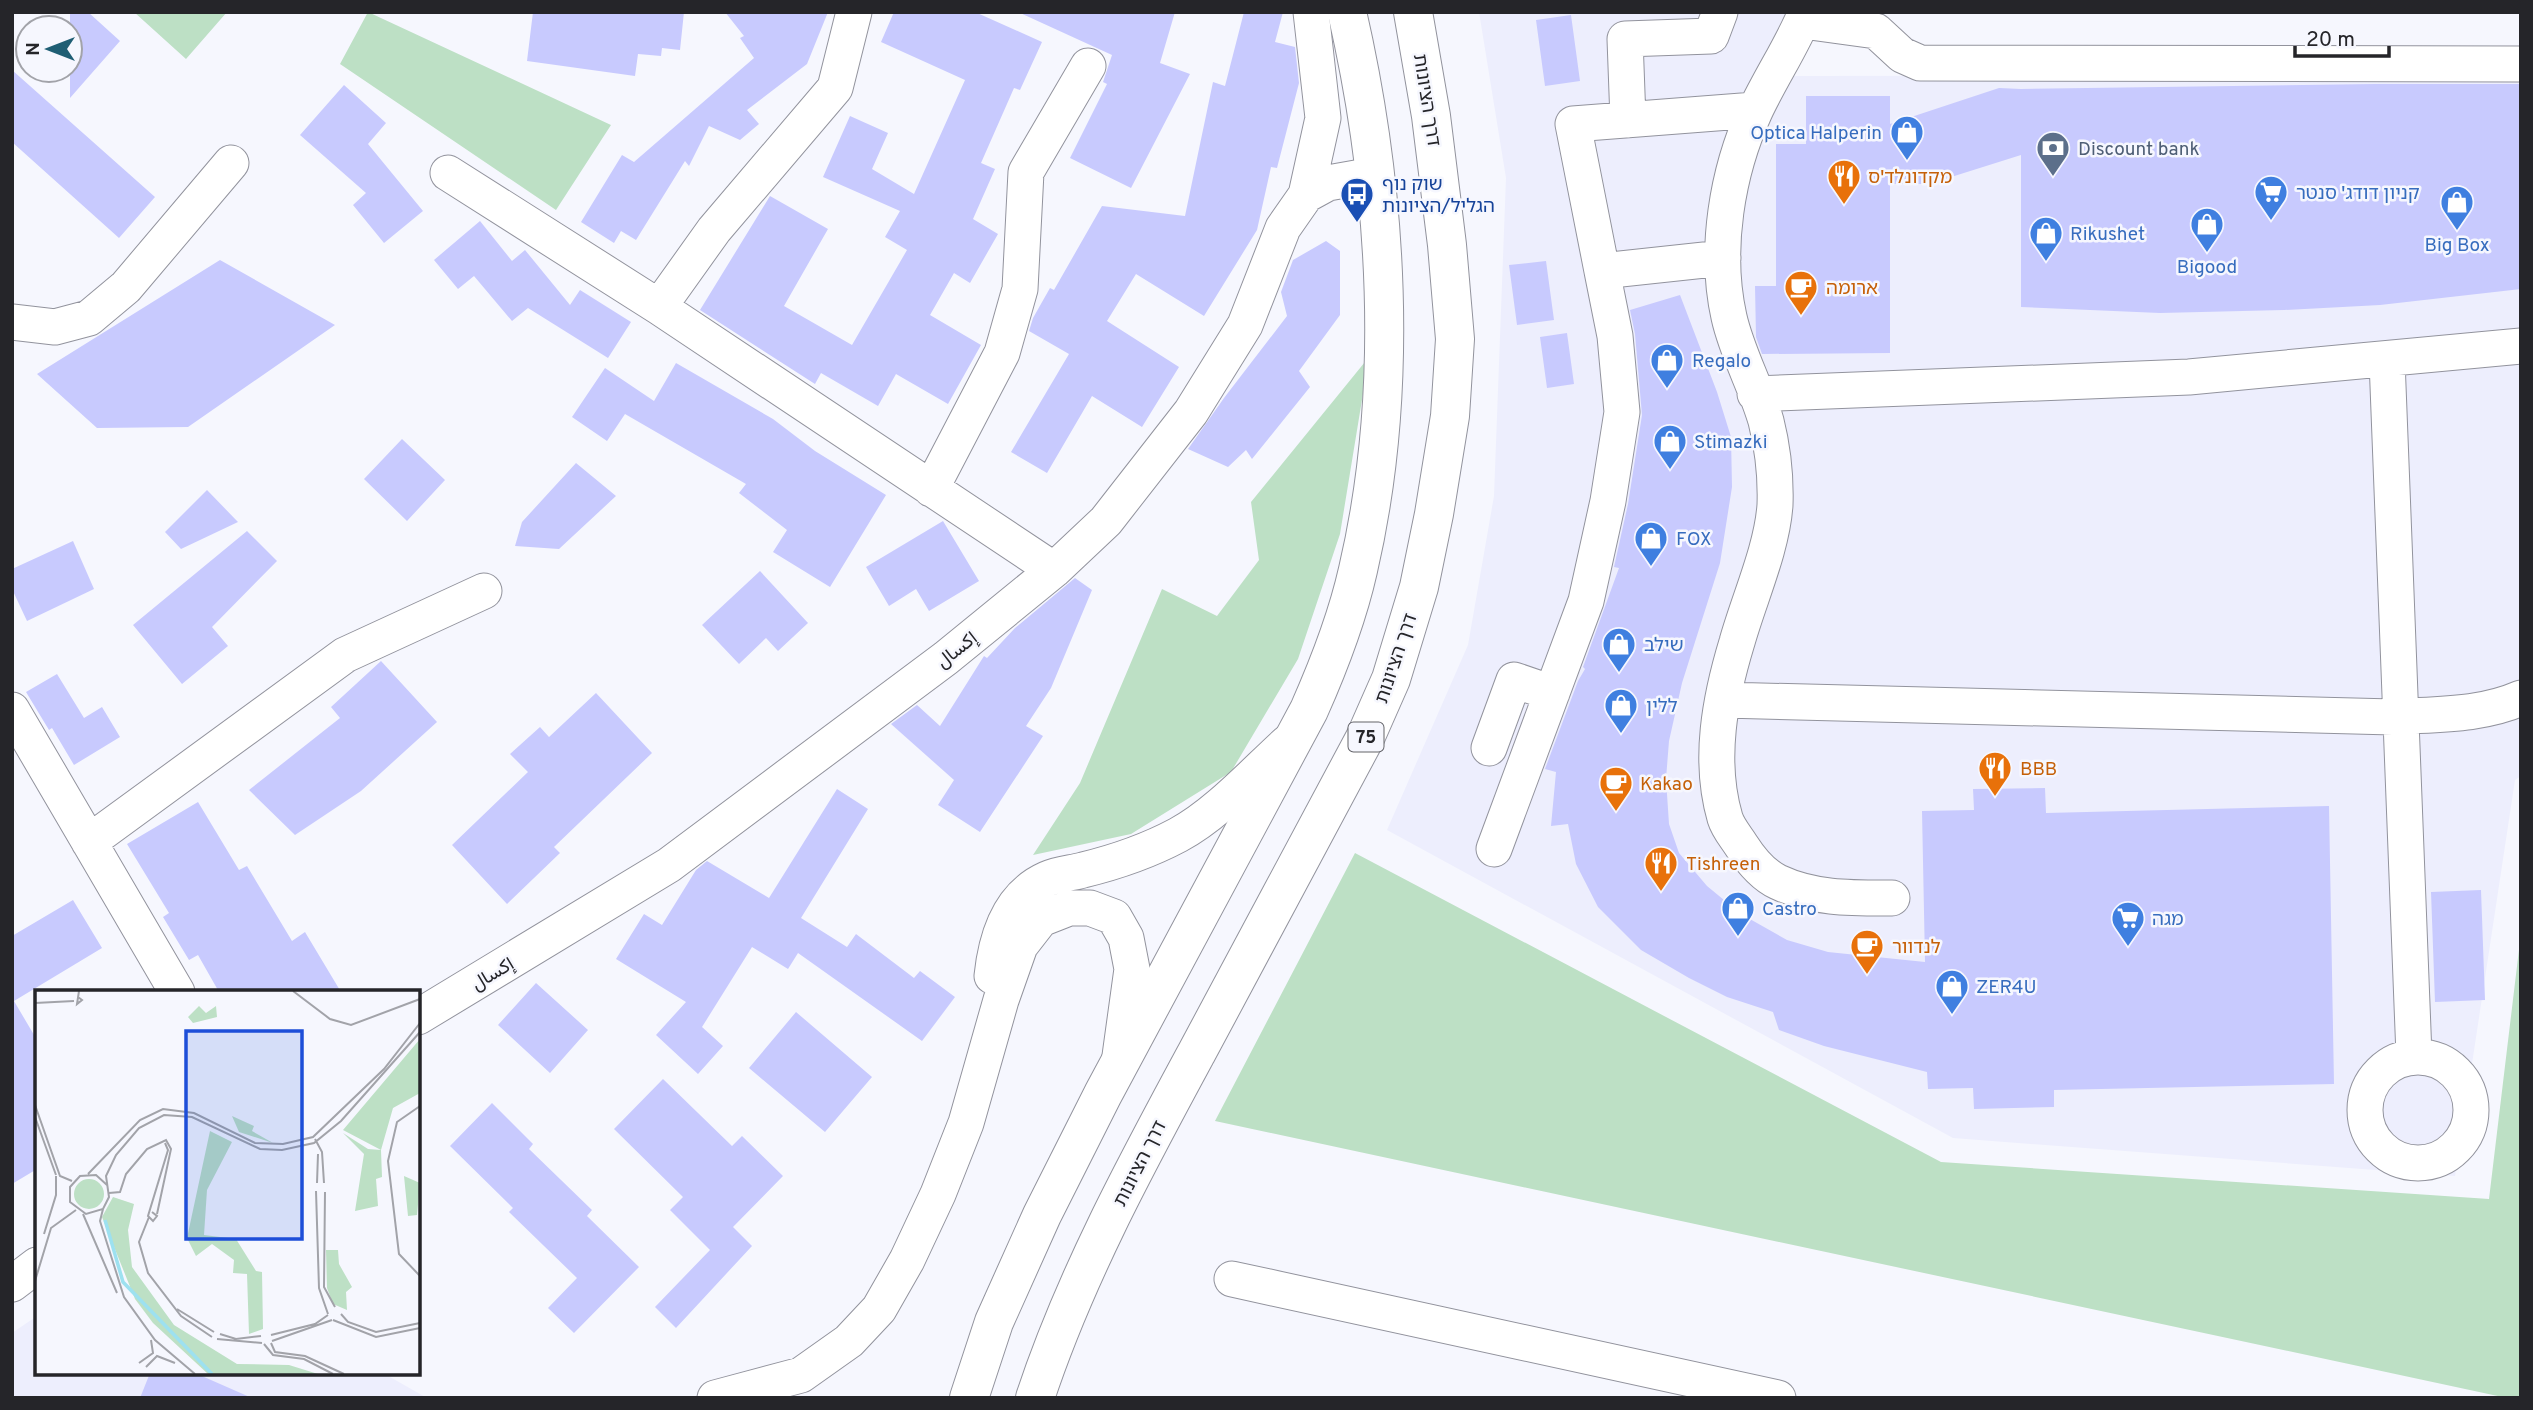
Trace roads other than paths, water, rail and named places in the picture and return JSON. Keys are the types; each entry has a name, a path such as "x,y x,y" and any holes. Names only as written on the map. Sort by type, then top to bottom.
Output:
{"highway":[{"path":"969,1398 999,1310 1042,1215 1119,1063 1296,735 1332,657 1358,571 1372,494 1382,415 1384,323 1380,236 1362,76 1347,12"},
{"name":"דרך הציונות","path":"1035,1398 1053,1345 1073,1299 1158,1123 1365,738 1391,679 1419,587 1450,415 1455,339 1434,142 1413,12"}],"street":[{"path":"659,307 714,230 835,88 855,12"},
{"path":"1306,195 1323,118 1311,12"},
{"path":"1628,120 1625,39 1711,36 1720,12"},
{"path":"1892,898 1848,898 1808,893 1775,881 1751,860 1726,820 1717,773 1717,732 1736,645 1766,548 1775,507 1775,462 1765,419 1741,359 1728,315 1723,258 1727,203 1740,150 1755,110 1805,16 1876,31 1902,55 1920,63 2521,64"},
{"path":"932,489 1002,354 1020,289 1026,172 1088,66"},
{"path":"1494,849 1586,601 1608,501 1622,412 1615,336 1573,124 1755,110"},
{"path":"12,322 55,327 89,318 126,287 231,163"},
{"path":"448,173 659,307 1054,570"},
{"path":"1306,195 1328,183 1373,175"},
{"name":"إكسال","path":"420,1016 669,865 946,658 1054,570 1106,521 1191,412 1245,325 1283,228 1306,195"},
{"path":"1602,271 1723,258"},
{"path":"1755,394 2189,377 2521,346"},
{"path":"2387,360 2414,1056"},
{"path":"89,842 345,654 484,591"},
{"path":"1489,748 1514,680 1552,693"},
{"path":"1724,700 2401,716 2444,715 2483,710 2521,698"},
{"path":"12,710 176,990"},
{"path":"982,1073 994,957 1003,924 1020,898 1047,879 1132,856 1180,835 1215,808 1296,735"},
{"path":"715,1398 801,1375 849,1341 879,1309 907,1260 938,1194 966,1123 1001,1000 1020,946 1041,919 1069,908 1090,908 1114,917 1126,938 1132,969 1119,1063"},
{"path":"12,1284 35,1267"},
{"path":"1232,1279 1778,1398"}],"place":[{"name":"Optica Halperin","path":"1907,162"},
{"name":"Discount bank","path":"2053,178"},
{"name":"מקדונלד'ס","path":"1844,206"},
{"name":"קניון דודג' סנטר","path":"2271,222"},
{"name":"שוק נוף הגליל/הציונות","path":"1357,224"},
{"name":"Big Box","path":"2457,232"},
{"name":"Bigood","path":"2207,254"},
{"name":"Rikushet","path":"2046,263"},
{"name":"ארומה","path":"1801,317"},
{"name":"Regalo","path":"1667,390"},
{"name":"Stimazki","path":"1670,471"},
{"name":"FOX","path":"1651,568"},
{"name":"שילב","path":"1619,674"},
{"name":"ללין","path":"1621,735"},
{"name":"BBB","path":"1995,798"},
{"name":"Kakao","path":"1616,813"},
{"name":"Tishreen","path":"1661,893"},
{"name":"Castro","path":"1738,938"},
{"name":"מגה","path":"2128,948"},
{"name":"לנדוור","path":"1867,976"},
{"name":"ZER4U","path":"1952,1016"}]}
